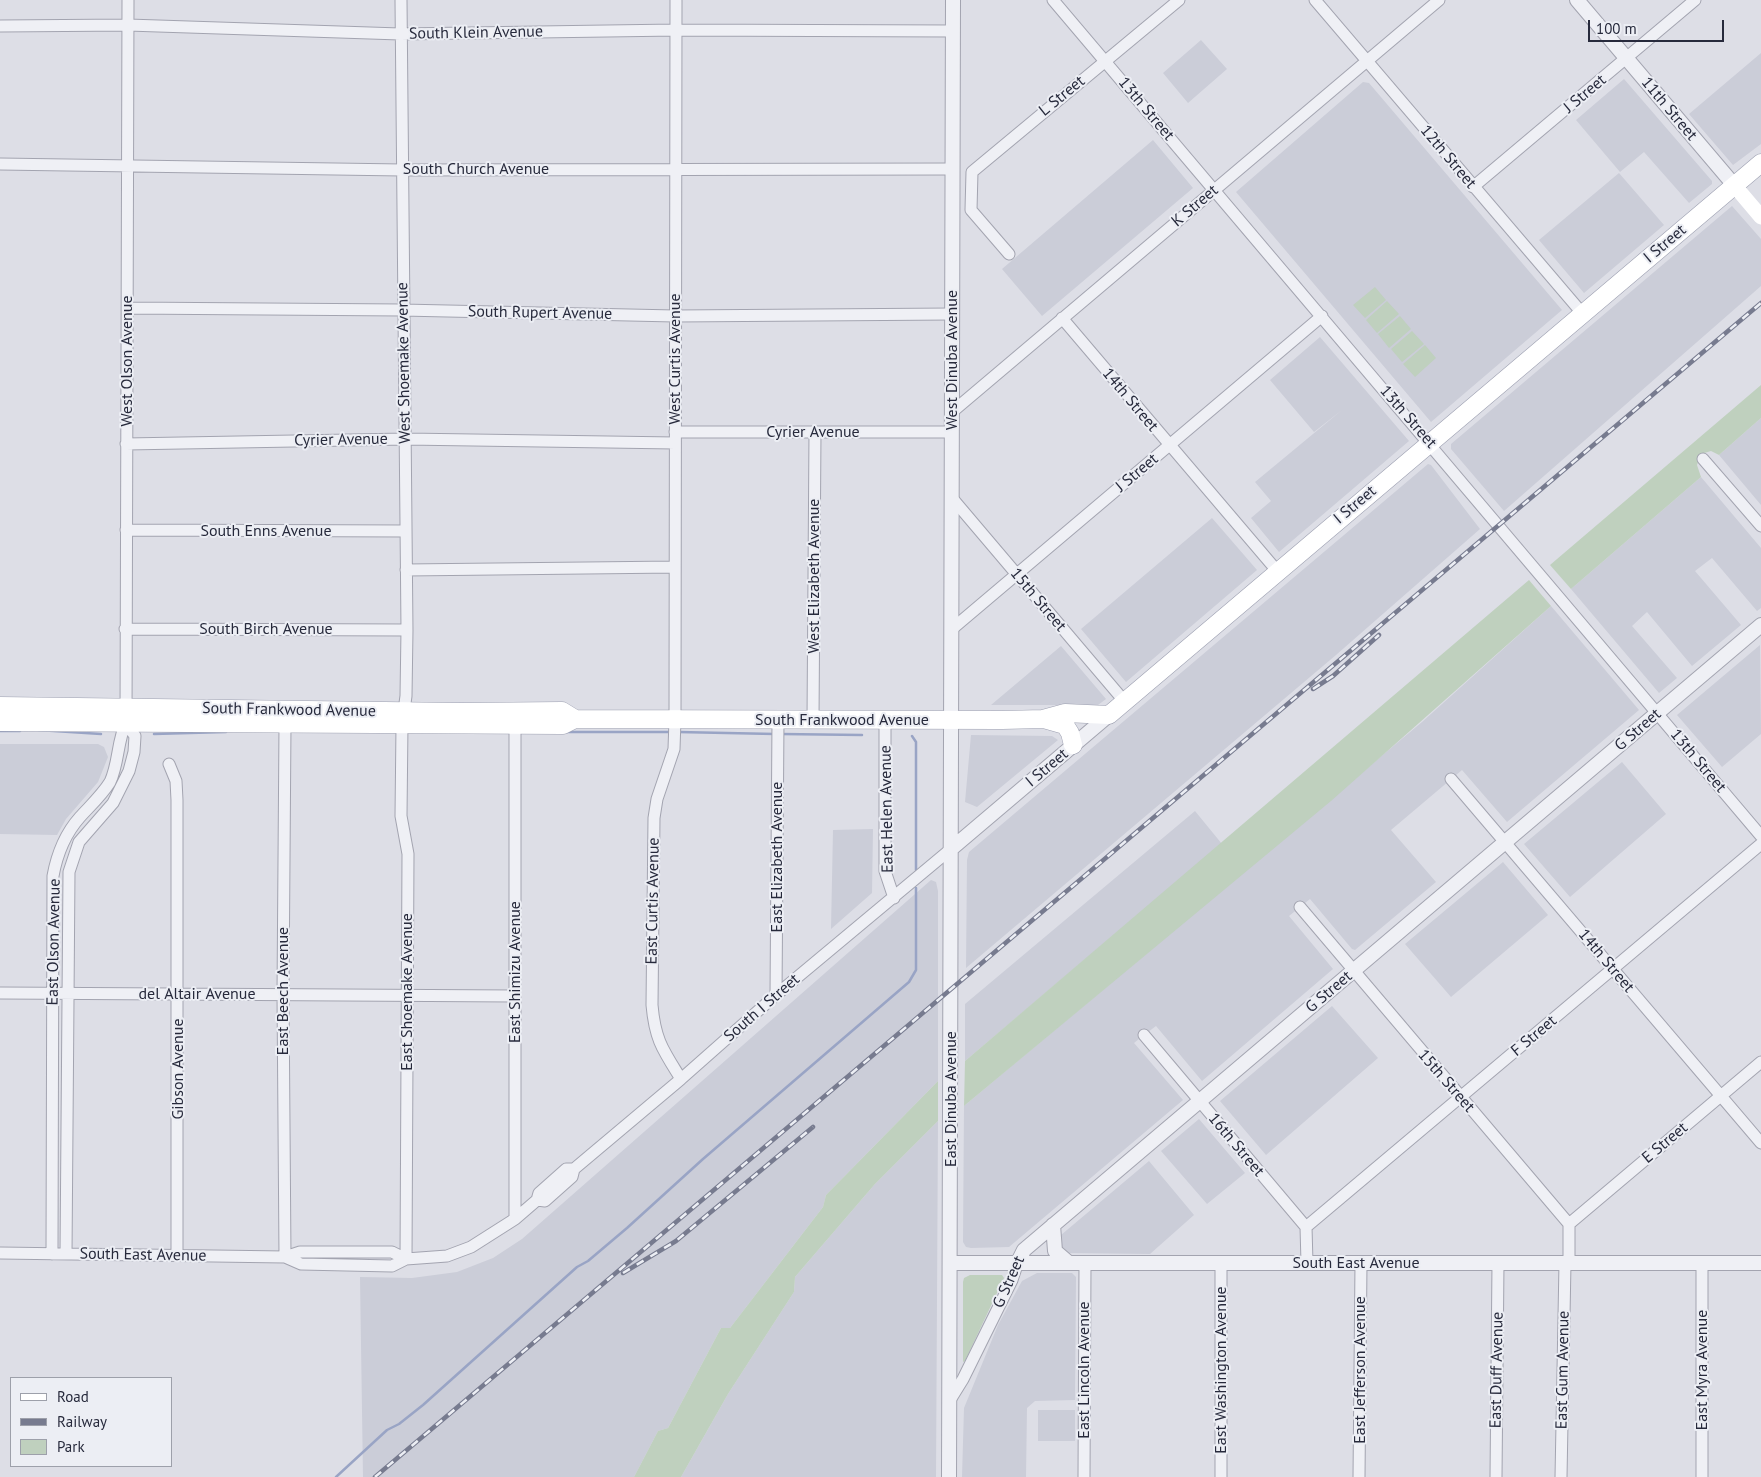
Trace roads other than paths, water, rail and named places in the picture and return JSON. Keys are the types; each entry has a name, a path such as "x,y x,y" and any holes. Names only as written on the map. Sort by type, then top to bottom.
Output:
{"main road":[{"name":"I Street","path":"1109,715 1761,163"},
{"name":"11th Street","path":"1734,185 1761,217"},
{"name":"South Frankwood Avenue","path":"0,706 285,725 562,710 575,719"},
{"name":"South Frankwood Avenue","path":"0,722 126,715 403,718 515,725 563,725 575,719 952,720 1043,719 1065,713 1109,715"},
{"path":"1043,719 1065,725 1073,745"}],"street":[{"name":"West Olson Avenue","path":"126,715 128,0"},
{"name":"West Shoemake Avenue","path":"401,0 402,310 406,439 407,630 406,696 403,718"},
{"name":"West Curtis Avenue","path":"675,719 676,0"},
{"name":"West Dinuba Avenue","path":"952,720 953,0"},
{"name":"13th Street","path":"1053,0 1430,442 1761,836"},
{"name":"L Street","path":"1009,254 973,213 971,206 971,176 975,169 1179,0"},
{"name":"12th Street","path":"1315,0 1582,314"},
{"name":"K Street","path":"952,412 1439,0"},
{"name":"11th Street","path":"1577,0 1734,185"},
{"name":"J Street","path":"1473,187 1695,0"},
{"name":"South Klein Avenue","path":"0,26 128,25 400,34 676,30 953,31"},
{"name":"South Church Avenue","path":"0,164 402,170 676,168 952,169"},
{"name":"South Rupert Avenue","path":"128,308 402,310 675,316 952,314"},
{"name":"J Street","path":"952,629 1322,316"},
{"name":"14th Street","path":"1062,318 1278,572"},
{"name":"Cyrier Avenue","path":"126,444 406,439 675,438 815,432 952,432"},
{"name":"West Elizabeth Avenue","path":"813,720 815,432"},
{"path":"1703,459 1761,526"},
{"name":"15th Street","path":"952,498 1125,702"},
{"name":"South Enns Avenue","path":"126,530 406,532"},
{"path":"406,570 675,568"},
{"name":"G Street","path":"950,1400 963,1379 1024,1250 1761,625"},
{"name":"South Birch Avenue","path":"125,628 407,630"},
{"name":"East Olson Avenue","path":"52,1254 53,890 56,860 68,832 109,782 118,756 120,734 126,715"},
{"name":"East Olson Avenue","path":"66,1254 69,872 79,842 113,802 129,771 134,752 135,736 126,715"},
{"name":"I Street","path":"950,849 1109,715"},
{"name":"East Shoemake Avenue","path":"403,718 401,816 408,854 406,1259"},
{"name":"East Curtis Avenue","path":"675,719 674,749 657,799 654,818 652,1005 654,1030 681,1079"},
{"name":"East Helen Avenue","path":"885,719 885,871 894,898"},
{"name":"East Elizabeth Avenue","path":"776,995 778,720"},
{"name":"East Dinuba Avenue","path":"949,1477 952,720"},
{"name":"East Beech Avenue","path":"285,725 283,994 285,1257"},
{"name":"East Shimizu Avenue","path":"514,1220 515,725"},
{"name":"Gibson Avenue","path":"169,764 176,781 178,800 178,1255"},
{"name":"14th Street","path":"1451,779 1761,1143"},
{"name":"F Street","path":"1306,1227 1761,844"},
{"name":"South I Street","path":"406,1259 447,1256 471,1247 514,1220 537,1200 539,1193 566,1169 574,1169 681,1079 776,995 894,898 950,849"},
{"name":"15th Street","path":"1300,907 1569,1224"},
{"name":"del Altair Avenue","path":"0,993 515,996"},
{"name":"16th Street","path":"1144,1035 1306,1227"},
{"name":"E Street","path":"1569,1224 1761,1062"},
{"path":"1567,1263 1569,1224"},
{"path":"1053,1226 1055,1251 1069,1263"},
{"path":"1306,1227 1306,1263"},
{"name":"South East Avenue","path":"0,1253 285,1257 300,1252 392,1252 406,1259"},
{"name":"South East Avenue","path":"950,1263 1761,1263"},
{"name":"East Lincoln Avenue","path":"1084,1477 1085,1263"},
{"name":"East Jefferson Avenue","path":"1359,1477 1361,1263"},
{"name":"East Duff Avenue","path":"1496,1477 1498,1263"},
{"name":"East Gum Avenue","path":"1561,1477 1567,1263"},
{"name":"East Myra Avenue","path":"1702,1263 1702,1477"},
{"name":"East Washington Avenue","path":"1221,1477 1222,1264"}],"waterway":[{"path":"38,730 101,734"},
{"path":"0,731 20,731"},
{"path":"154,734 226,732"},
{"path":"566,732 670,732"},
{"path":"678,732 775,734"},
{"path":"781,734 862,735"},
{"path":"912,736 916,742 916,870"},
{"path":"336,1477 387,1430 399,1424 423,1405 577,1267 588,1261 627,1228 703,1159 909,982 916,970 916,888"}],"railway":[{"path":"375,1477 1761,303"},
{"path":"1313,689 1333,676 1379,635"},
{"path":"623,1273 676,1241 813,1127"}]}
